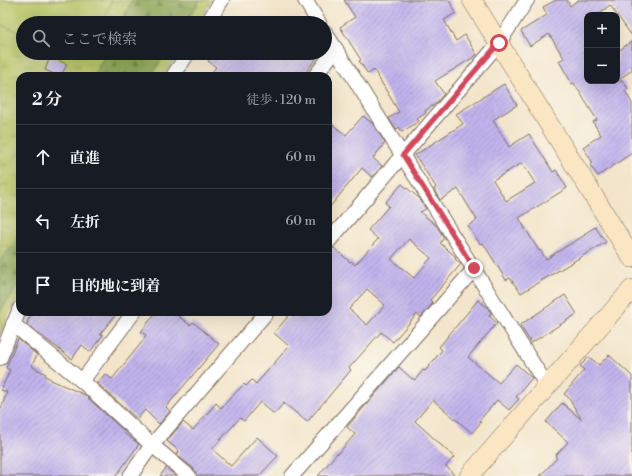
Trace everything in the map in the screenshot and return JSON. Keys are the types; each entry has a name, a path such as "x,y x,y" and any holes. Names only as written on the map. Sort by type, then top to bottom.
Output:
{"street":[{"path":"212,16 222,0"},
{"path":"305,0 315,16"},
{"path":"472,0 632,258"},
{"path":"332,237 499,43 527,0"},
{"path":"332,43 547,386"},
{"path":"332,54 336,49"},
{"path":"176,72 183,60"},
{"path":"318,72 327,60"},
{"path":"292,476 474,268"},
{"path":"469,476 632,289"},
{"path":"0,358 16,316"},
{"path":"82,381 131,316"},
{"path":"130,476 152,445 264,316"},
{"path":"13,324 82,381 188,476"}],"green space":[{"path":"0,0 212,0 202,16 16,16 16,60 173,60 166,72 16,72 16,302 9,313 0,335"},
{"path":"0,0 112,0 106,16 16,16 16,31 0,24"},
{"path":"132,0 200,0 190,16 124,16"},
{"path":"102,60 161,60 154,72 96,72"},
{"path":"16,240 16,289 0,312 0,261"}],"building":[{"path":"344,0 449,0 456,13 444,20 456,41 465,35 477,55 435,81 444,94 434,105 425,111 426,113 417,119 419,121 402,132 399,127 396,130 389,118 399,112 374,70 368,74 340,27 355,17"},
{"path":"556,0 567,0 570,6 578,0 632,0 632,36 620,19 620,12 615,12 610,5 601,12 584,12 584,84 620,84 620,81 623,81 628,89 625,91 632,103 632,153 598,176 590,165 593,163 583,147 601,135 593,122 597,120 574,83 572,84 559,61 564,58 549,34 530,46 521,31 547,15 543,7"},
{"path":"632,41 632,70 620,79 620,50"},
{"path":"49,60 57,60 67,64 63,72 49,72 45,70"},
{"path":"315,60 306,72 212,72 216,67 208,61"},
{"path":"504,84 517,105 493,120 509,147 529,134 553,172 556,170 567,188 519,218 539,251 540,250 546,259 585,235 584,234 595,227 606,242 521,293 510,278 506,280 483,243 480,244 468,226 477,220 458,189 440,200 434,189 436,187 415,155 463,124 456,114","holes":["522,163 535,183 506,201 493,180"]},
{"path":"363,116 373,124 385,143 373,158 382,166 372,177 362,168 332,204 332,124 346,135"},
{"path":"402,184 419,198 426,209 420,212 437,226 444,238 440,243 456,257 455,259 461,264 430,300 433,303 421,317 417,314 393,342 381,332 349,368 351,370 307,422 284,403 274,414 260,402 244,421 240,418 212,449 231,466 257,437 278,456 259,476 197,476 194,469 177,455 179,451 167,441 183,422 193,430 216,403 221,408 244,384 246,386 252,380 256,384 289,346 274,333 288,316 332,316 332,249 334,248 355,265 378,239 368,230 389,206 385,203","holes":["409,239 431,258 414,278 391,259","367,289 385,305 367,325 349,309"]},
{"path":"565,295 577,314 531,343 520,325"},
{"path":"478,300 488,308 491,313 489,316 497,323 468,357 499,383 516,364 532,378 516,397 519,399 509,410 497,400 479,421 481,422 472,433 433,400 415,421 454,457 446,466 455,476 318,476 355,434 347,427 399,367 415,380 423,370 425,371 442,350 439,347"},
{"path":"30,316 115,316 100,334 103,335 90,352 82,345 72,359 27,325"},
{"path":"153,316 178,316 190,325 193,322 219,344 166,407 170,411 159,424 145,410 137,419 97,383 105,374 112,379 142,342 146,335 141,332"},
{"path":"18,339 37,355 32,365 33,367 46,374 45,376 51,380 85,395 125,432 124,433 139,444 116,476 0,476 0,411 7,392 1,390 10,370 6,368"},
{"path":"609,355 632,376 632,476 540,476 557,458 555,456 568,442 546,422 562,403 582,420 568,397 564,394 584,370 580,366 589,357 599,365"},
{"path":"166,468 176,476 160,476"}],"route":[{"path":"474,268 403,155 499,43"}]}
